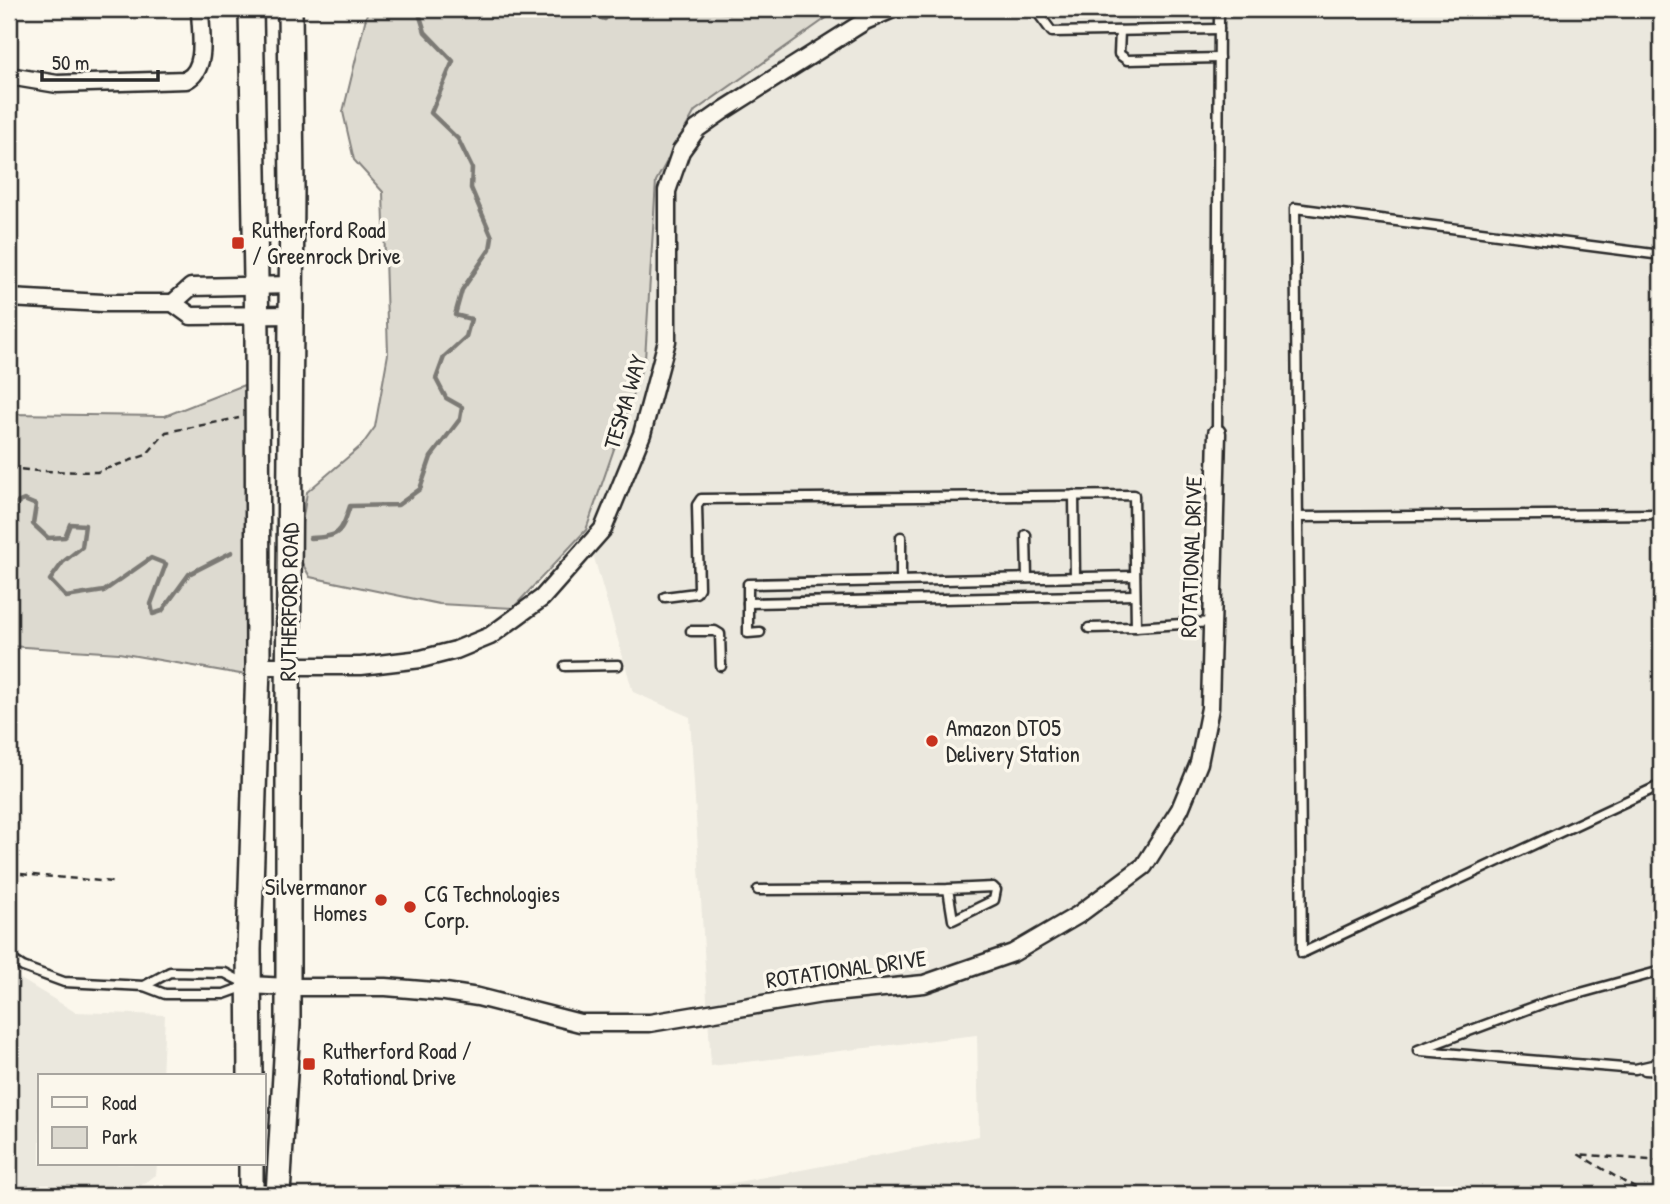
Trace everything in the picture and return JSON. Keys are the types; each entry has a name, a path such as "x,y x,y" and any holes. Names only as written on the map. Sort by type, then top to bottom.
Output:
{"main road":[{"name":"RUTHERFORD ROAD","path":"250,1074 249,985 258,666 257,315 251,9"},
{"name":"RUTHERFORD ROAD","path":"278,1195 288,987 292,315 290,9"},
{"path":"250,1166 251,1195"}],"street":[{"path":"9,76 57,84 186,80 192,77 200,65 200,9"},
{"name":"TESMA WAY","path":"258,666 361,666 421,659 456,650 489,636 542,598 603,529 642,434 667,341 667,191 681,151 697,129 724,110 865,20 893,9"},
{"path":"173,303 191,286 292,285"},
{"path":"9,298 103,303 173,303 191,316 292,315"},
{"name":"ROTATIONAL DRIVE","path":"249,985 386,987 446,992 478,997 580,1023 650,1023 822,994 924,984 1013,953 1078,915 1144,866 1180,809 1199,763 1210,709 1217,433"}],"lane":[{"path":"1035,9 1052,32 1219,29"},
{"path":"1217,433 1219,9"},
{"path":"1120,31 1119,54 1127,60 1219,58"},
{"path":"1661,255 1294,208 1302,953 1661,785"},
{"path":"1074,495 1075,577"},
{"path":"665,597 696,593 699,588 697,505 701,499 1134,495 1136,627"},
{"path":"1298,517 1661,514"},
{"path":"1026,535 1027,578"},
{"path":"901,537 901,580"},
{"path":"760,632 748,632 748,584 1135,576"},
{"path":"748,603 1135,595"},
{"path":"1089,628 1212,622"},
{"path":"691,631 715,631 720,634 721,666"},
{"path":"565,666 618,665"},
{"path":"758,890 993,887 996,890 994,900 953,920 948,889"},
{"path":"9,958 23,967 64,982 144,986 165,994 225,995 249,985"},
{"path":"1661,971 1544,1003 1418,1050 1661,1071"},
{"path":"144,986 170,972 225,973 249,985"},
{"path":"1635,1069 1661,1063"}],"path":[{"path":"9,468 97,472 146,455 166,432 246,415"},
{"path":"9,873 113,882"},
{"path":"1646,1195 1578,1154 1661,1161"}],"shaded area":[{"path":"839,9 1661,9 1661,1195 670,1195 979,1136 977,1035 711,1066 690,717 633,692 586,530 645,359 656,181 695,111"},
{"path":"9,972 75,1012 165,1015 162,1074 38,1074 38,1166 157,1166 156,1175 127,1195 9,1195"}],"green space":[{"path":"368,9 839,9 695,111 656,181 645,359 586,530 513,608 439,604 310,577 297,554 307,492 362,445 375,427 388,354 383,192 354,160 343,112"},
{"path":"249,383 246,675 119,653 9,646 9,414 165,416"}],"waterway":[{"path":"310,538 338,532 350,506 398,505 420,489 431,457 460,419 462,407 446,398 436,379 444,357 466,337 471,319 455,315 462,290 490,249 492,237 471,188 472,168 458,139 431,113 453,61 425,32 419,13 421,9"},
{"path":"572,9 605,19 612,9"},
{"path":"706,9 729,12 732,9"},
{"path":"9,506 24,500 36,505 33,524 48,538 65,537 70,524 85,525 82,547 63,562 50,580 66,597 104,591 151,558 166,564 151,604 153,614 162,611 189,574 232,552"}],"place":[{"name":"Rutherford Road / Greenrock Drive","path":"238,243"},
{"name":"Amazon DTO5 Delivery Station","path":"932,741"},
{"name":"Silvermanor Homes","path":"381,900"},
{"name":"CG Technologies Corp.","path":"410,907"},
{"name":"Rutherford Road / Rotational Drive","path":"309,1064"}]}
